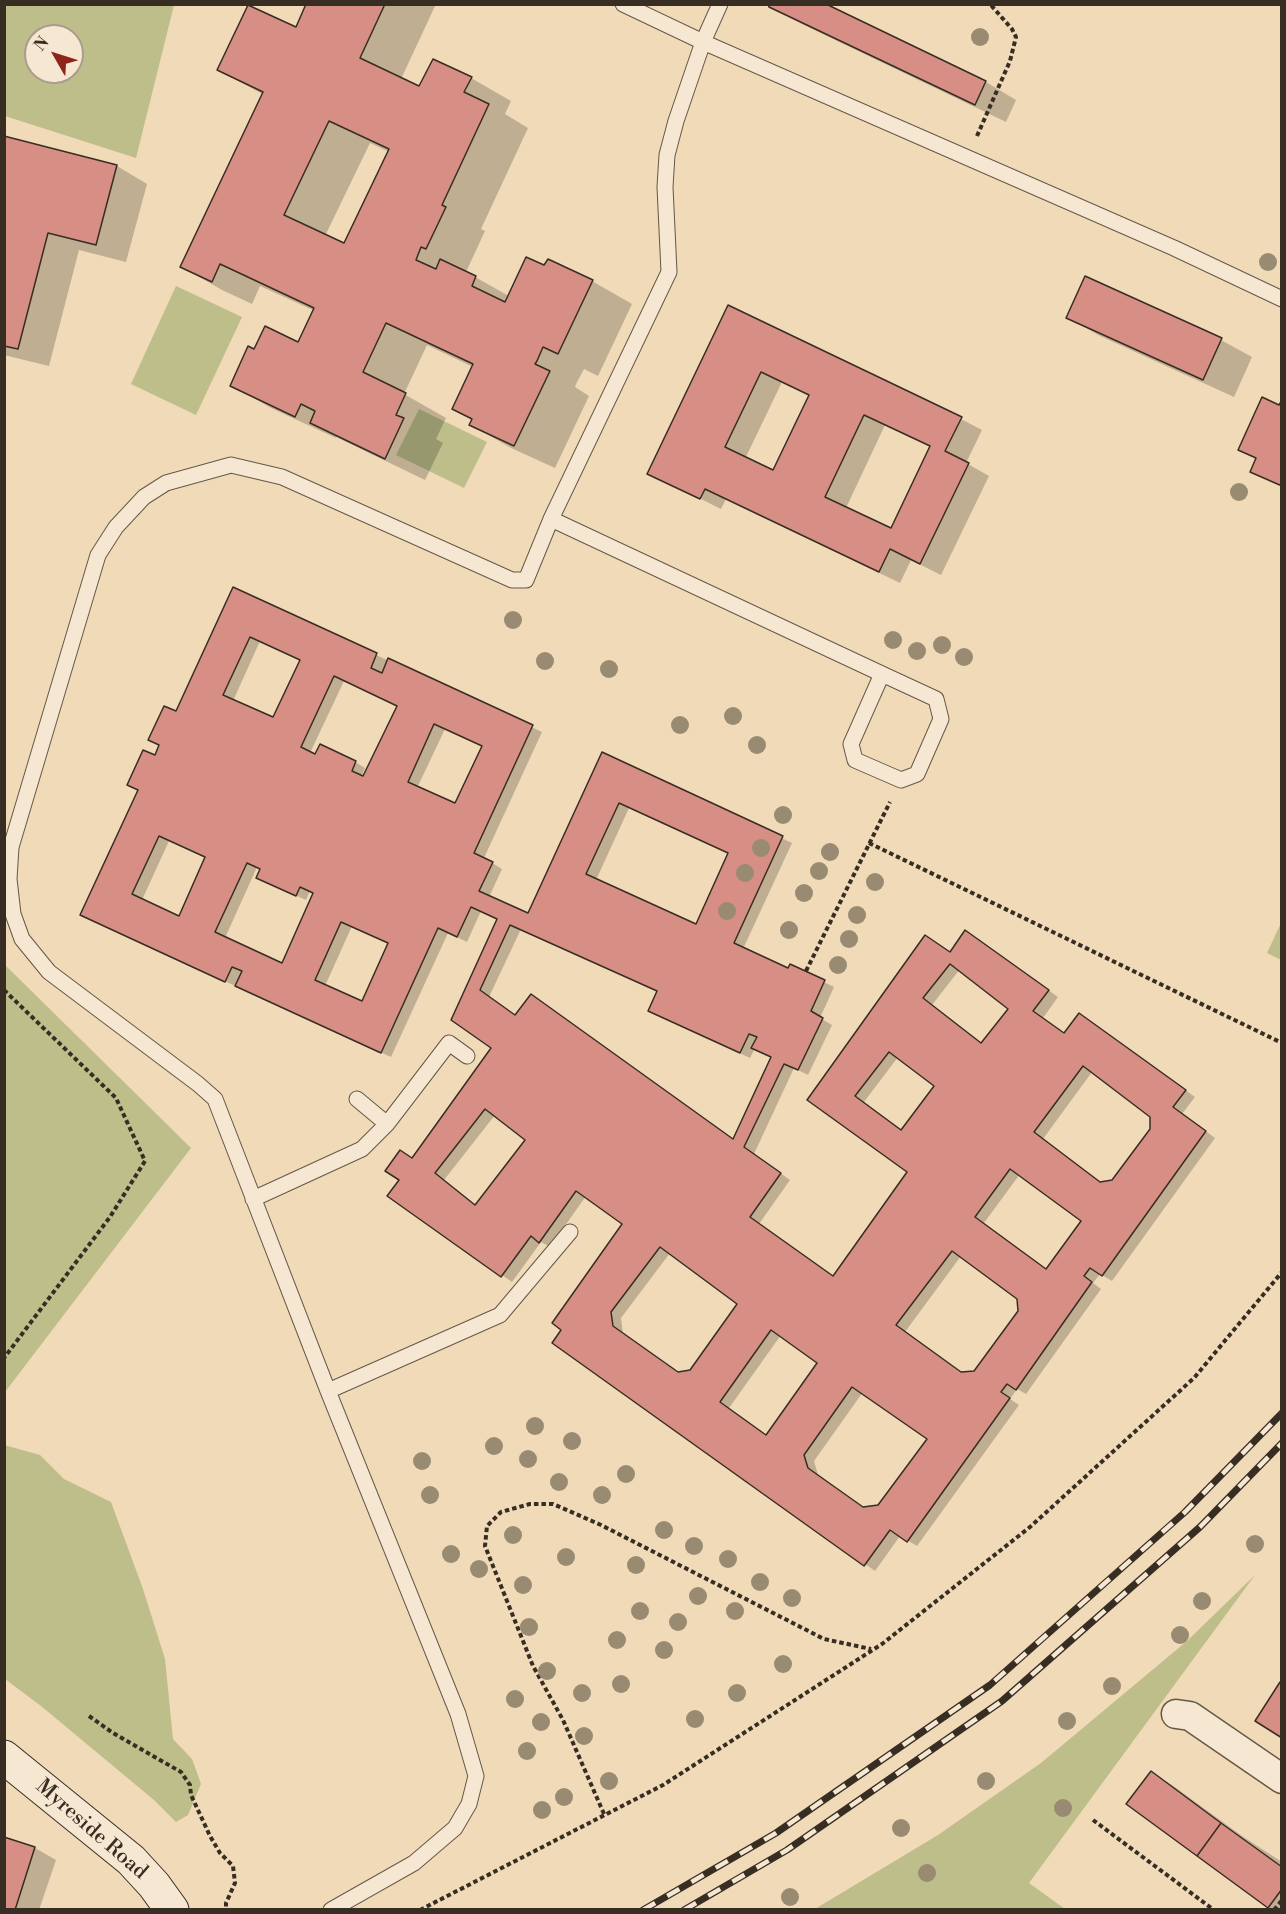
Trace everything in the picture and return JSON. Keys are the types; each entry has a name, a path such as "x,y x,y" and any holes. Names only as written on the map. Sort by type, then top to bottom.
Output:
{"street":[{"path":"1176,1714 1190,1716 1281,1779"},
{"name":"Myreside Road","path":"4,1757 131,1860 154,1885 172,1910"}],"lane":[{"path":"623,4 703,42 1174,248 1281,299"},
{"path":"331,1910 414,1863 455,1828 470,1804 476,1776 458,1714 328,1391 215,1099 49,972 22,939 13,914 9,879 10,847 98,555 116,527 144,497 166,483 231,465 282,477 512,580 526,580 551,519 669,272 665,187 667,155 703,42 720,4"},
{"path":"551,519 936,699 941,719 916,774 901,780 855,760 851,744 882,674"},
{"path":"253,1199 362,1149 387,1124 449,1043 467,1056"},
{"path":"357,1099 387,1124"},
{"path":"328,1391 500,1315 570,1232"}],"path":[{"path":"967,157 1015,48 1016,37 1012,29 990,4"},
{"path":"806,971 901,780"},
{"path":"869,843 1281,1042"},
{"path":"4,990 116,1098 145,1161 110,1217 4,1359"},
{"path":"420,1910 663,1785 882,1644 1030,1527 1194,1378 1281,1272"},
{"path":"604,1814 563,1720 533,1666 485,1546 487,1526 501,1512 530,1504 553,1504 601,1525 824,1639 872,1649"},
{"path":"89,1716 113,1733 181,1772 190,1785 191,1796 210,1836 220,1853 233,1866 235,1883 226,1910"},
{"path":"1093,1820 1214,1910"},
{"path":"1274,1910 1281,1900"}],"green space":[{"path":"5,4 174,5 136,158 5,116"},
{"path":"176,286 242,317 196,415 131,384"},
{"path":"419,409 487,442 464,488 396,455"},
{"path":"1281,923 1281,960 1267,953"},
{"path":"4,964 191,1148 5,1392 4,1392"},
{"path":"4,1445 40,1455 64,1479 111,1502 143,1589 165,1659 173,1739 192,1759 201,1784 188,1815 176,1822 154,1800 5,1679"},
{"path":"1255,1575 1029,1883 1065,1909 815,1909 938,1835 1041,1763 1187,1641"}],"building":[{"path":"306,4 385,4 360,58 419,86 433,59 472,77 464,92 489,104 442,205 446,207 426,249 421,247 416,260 436,269 440,259 476,276 472,286 505,302 526,257 544,265 548,259 593,280 558,354 543,347 535,364 550,371 514,446 469,425 472,419 452,409 473,364 386,323 363,372 406,393 396,415 404,418 385,459 310,423 315,411 301,404 295,417 230,386 248,346 254,349 265,326 298,342 314,308 220,264 212,282 180,267 263,92 217,70 248,5 296,27","holes":["329,121 389,149 344,243 284,215"]},
{"path":"768,4 826,4 986,81 975,105 769,7"},
{"path":"4,136 117,165 96,245 48,233 18,349 4,346"},
{"path":"1085,276 1222,338 1203,380 1066,318"},
{"path":"728,305 962,417 945,451 969,463 920,564 890,549 879,572 705,489 700,499 647,474","holes":["761,372 809,395 773,470 725,447","864,415 930,446 891,528 825,497"]},
{"path":"1262,397 1279,405 1282,400 1282,486 1250,472 1256,458 1238,450"},
{"path":"233,587 377,653 371,668 382,673 388,658 533,725 474,853 493,862 479,891 528,913 602,752 783,836 734,943 788,968 790,964 825,980 811,1011 823,1018 798,1070 784,1064 744,1147 781,1173 750,1217 833,1276 907,1172 807,1100 925,935 950,952 965,930 1049,990 1033,1011 1064,1033 1079,1013 1186,1090 1173,1107 1206,1131 1102,1276 1090,1268 1084,1276 1092,1282 1016,1390 1007,1384 1001,1392 1010,1398 907,1542 890,1530 864,1566 552,1343 561,1330 552,1323 622,1224 576,1191 539,1243 531,1236 501,1277 387,1196 399,1180 385,1171 400,1150 412,1158 491,1048 451,1020 497,919 471,907 457,937 438,928 381,1053 235,986 242,971 232,967 225,982 80,915 138,790 127,785 143,750 155,755 159,745 148,740 164,706 176,711","holes":["250,637 300,660 273,717 223,695","334,676 397,706 363,776 352,771 356,761 320,744 315,754 301,747","434,724 482,746 455,803 408,782","619,803 728,853 696,924 586,874","159,836 205,857 179,916 132,894","247,863 260,869 256,878 296,896 300,887 313,893 282,963 215,932","341,922 388,943 362,1001 315,980","510,925 657,991 648,1011 740,1053 749,1034 757,1037 751,1048 771,1057 733,1139 531,994 515,1015 480,990","950,964 1008,1009 981,1043 923,998","889,1052 934,1086 901,1130 855,1096","1083,1066 1150,1117 1150,1129 1112,1180 1100,1182 1034,1132","485,1109 525,1140 475,1205 435,1173","1010,1169 1081,1221 1046,1269 975,1217","660,1247 737,1304 690,1370 678,1372 613,1326 611,1312","952,1251 1017,1299 1018,1311 974,1371 961,1372 896,1325","771,1330 817,1363 766,1435 720,1402","852,1387 927,1439 878,1505 863,1507 808,1468 804,1455"]},
{"path":"1280,1682 1282,1683 1282,1738 1255,1721"},
{"path":"1151,1771 1221,1823 1197,1856 1126,1804"},
{"path":"1221,1823 1282,1867 1282,1889 1268,1908 1197,1856"},
{"path":"4,1837 35,1847 15,1910 4,1910"}],"railway":[{"path":"643,1910 776,1833 990,1685 1185,1512 1282,1413"},
{"path":"684,1910 787,1850 1002,1701 1200,1527 1282,1443"}]}
